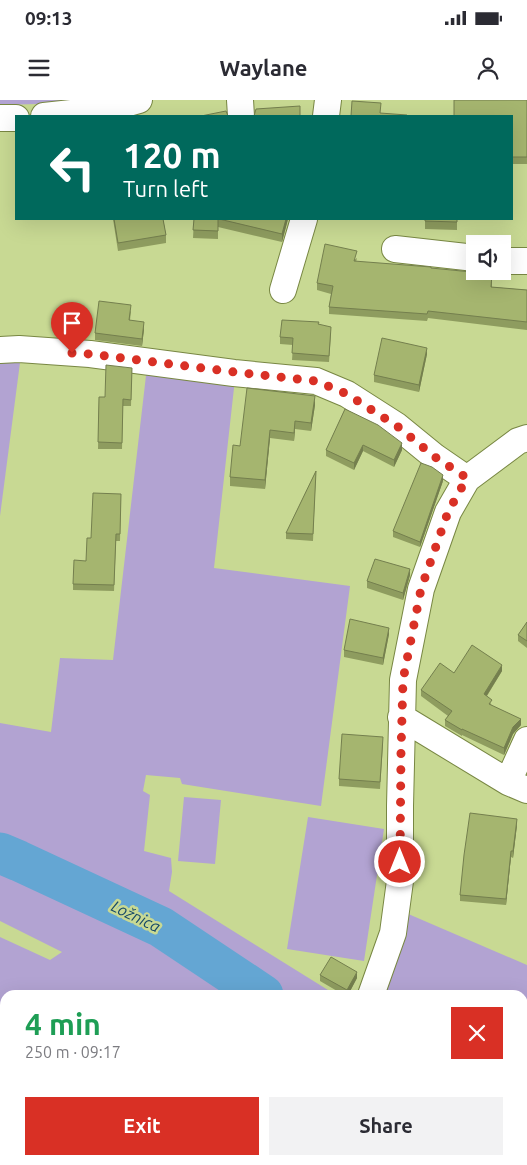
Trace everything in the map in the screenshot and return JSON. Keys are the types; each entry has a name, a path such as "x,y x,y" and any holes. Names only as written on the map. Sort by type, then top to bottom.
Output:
{"street":[{"path":"53,115 107,109 139,100"},
{"path":"240,100 241,115"},
{"path":"326,115 328,100"},
{"path":"0,118 15,118"},
{"path":"283,290 304,220"},
{"path":"395,249 466,257"},
{"path":"511,261 527,261"},
{"path":"0,350 20,349 90,354 316,381 347,394 397,426 435,457 467,478"},
{"path":"373,990 393,933 400,881 403,680 421,589 448,512 467,478 518,442 527,438"},
{"path":"402,717 518,786 527,740"}],"shaded area":[{"path":"0,100 70,100 38,104 0,105"},
{"path":"21,355 0,516 0,358"},
{"path":"147,367 235,379 214,568 350,586 321,806 182,784 180,778 146,775 143,791 150,795 144,851 171,858 172,872 169,891 328,990 273,990 155,914 0,842 0,723 51,732 60,658 113,660"},
{"path":"184,797 221,800 215,864 178,861"},
{"path":"308,817 384,829 364,961 287,949"},
{"path":"0,862 116,917 235,990 0,990 0,937 50,960 62,952 0,921"},
{"path":"406,913 527,965 527,990 383,990"}],"building":[{"path":"454,100 527,100 527,157 513,157 513,115 454,115"},
{"path":"352,101 381,103 380,113 407,115 351,115"},
{"path":"300,106 300,115 254,115 256,109"},
{"path":"226,111 228,115 206,115"},
{"path":"114,220 163,220 166,235 118,243"},
{"path":"194,220 218,220 218,231 193,230"},
{"path":"223,220 286,220 282,234"},
{"path":"457,220 457,222 425,221"},
{"path":"325,244 357,251 354,261 466,271 466,280 492,280 491,287 527,290 527,322 428,311 427,314 329,307 333,286 317,283"},
{"path":"99,301 131,305 129,320 144,322 142,339 95,333"},
{"path":"282,320 319,322 318,324 331,327 329,356 292,353 293,338 280,337"},
{"path":"382,338 427,348 419,385 374,375"},
{"path":"106,365 132,368 131,400 123,399 122,443 98,442 99,397 105,397"},
{"path":"247,388 315,396 311,423 295,421 294,433 270,430 265,480 230,477 233,445 240,446"},
{"path":"345,409 378,425 402,443 394,460 363,445 354,463 326,450"},
{"path":"421,463 432,467 443,475 420,542 393,531"},
{"path":"316,471 313,534 286,533"},
{"path":"93,493 121,494 120,534 116,534 114,585 73,584 74,560 86,561 87,538 91,538"},
{"path":"375,559 410,569 403,593 367,581"},
{"path":"350,619 389,628 383,658 344,650"},
{"path":"527,622 527,641 518,635"},
{"path":"472,645 502,665 484,694 492,700 489,704 521,719 513,727 504,748 462,730 445,720 452,711 421,690 440,663 454,673"},
{"path":"342,734 383,737 380,782 339,779"},
{"path":"470,813 517,819 513,851 511,851 506,899 460,895"},
{"path":"331,957 357,972 347,990 320,975"}],"waterway":[{"name":"Ložnica","path":"0,853 161,927 256,990"}],"route":[{"path":"72,353 316,381 347,394 397,426 435,457 467,478 448,512 421,589 403,680 400,862"}]}
